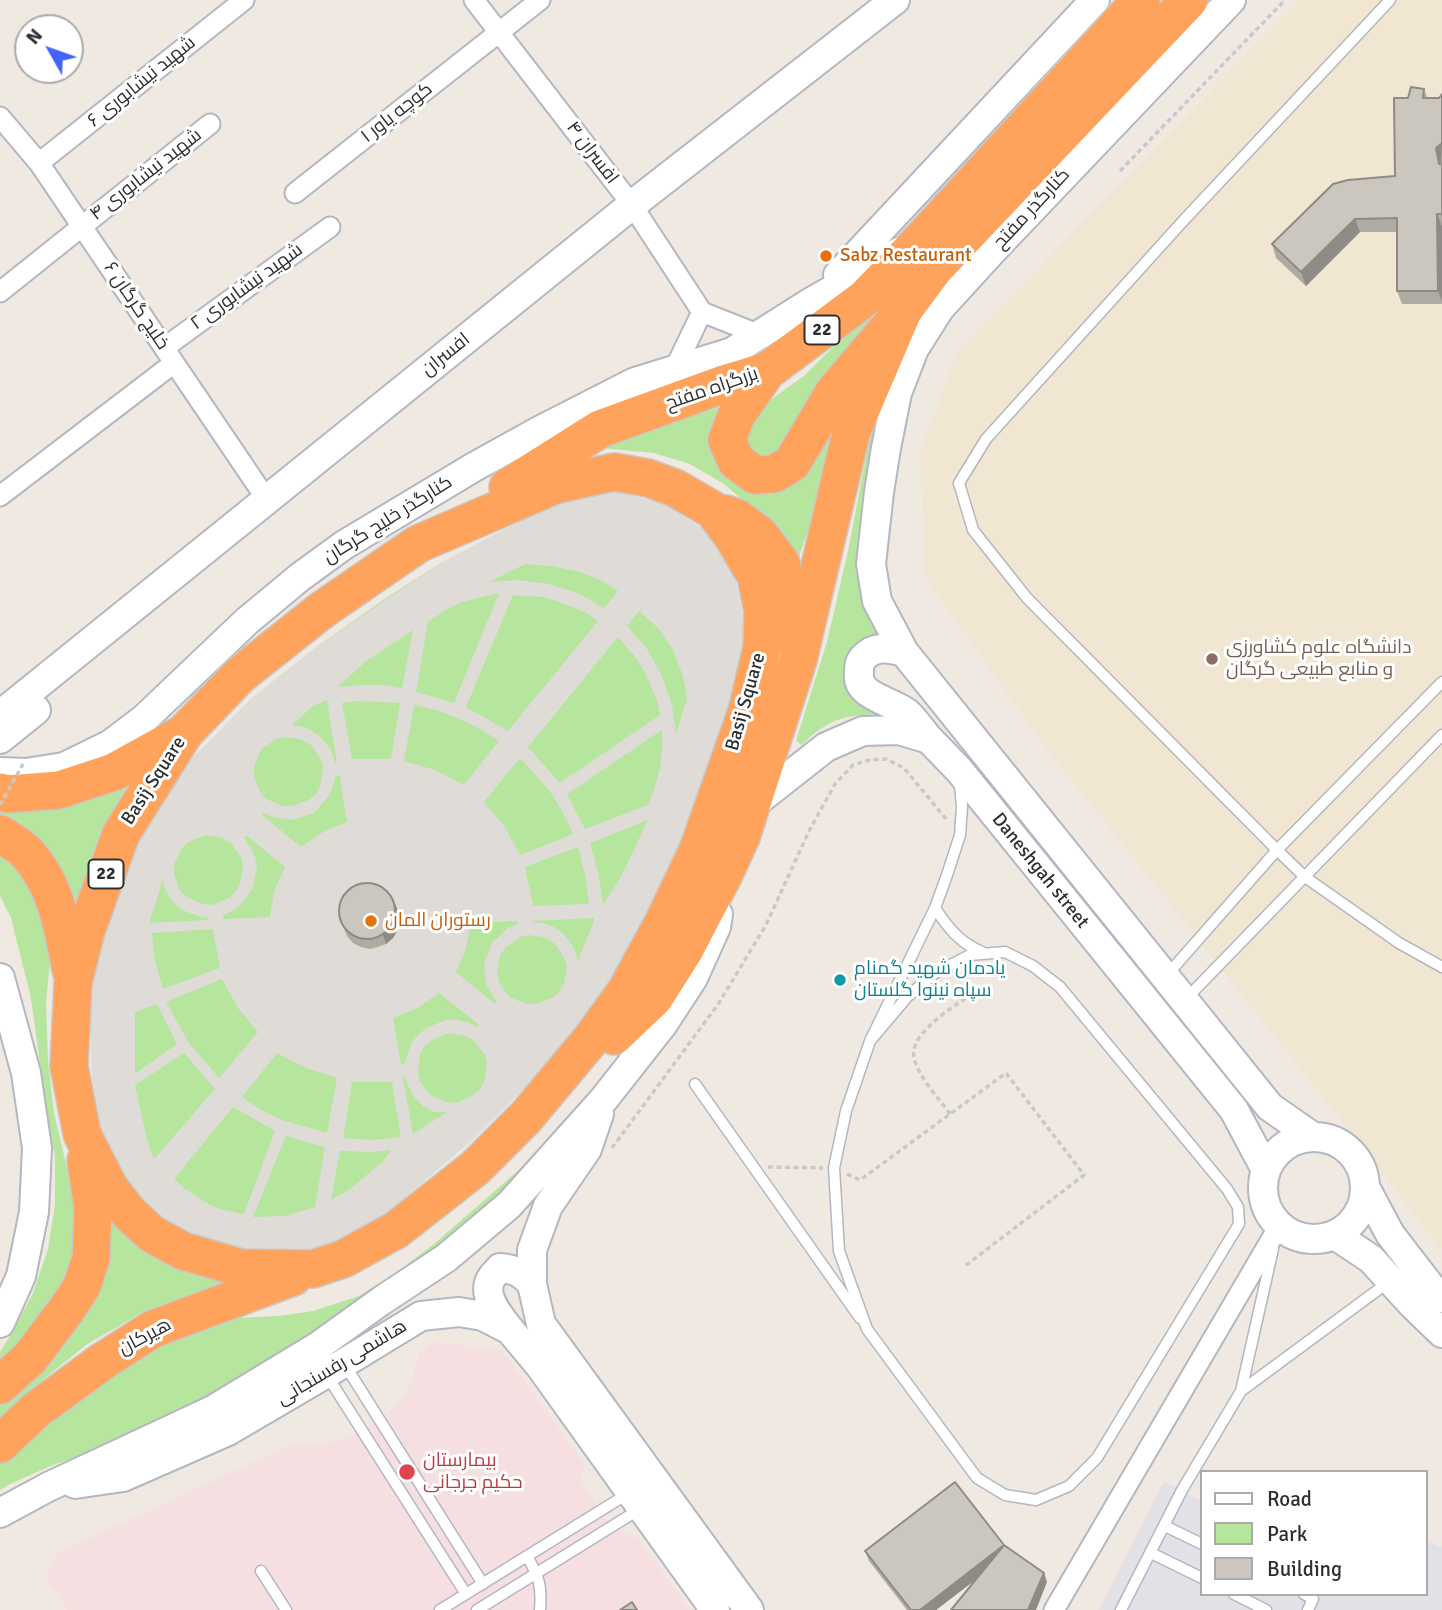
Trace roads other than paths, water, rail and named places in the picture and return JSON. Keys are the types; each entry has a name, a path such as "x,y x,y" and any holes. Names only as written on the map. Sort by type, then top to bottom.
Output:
{"highway":[{"name":"بزرگراه مفتح","path":"418,544 600,429 767,371 865,298 1142,0"},
{"name":"22","path":"526,1117 654,998 685,949 723,876 741,836 799,660 850,433 903,311 934,269 1189,0"},
{"path":"767,371 736,416 727,440 736,461 755,475 774,474 792,463 834,392 903,311"},
{"name":"Basij Square","path":"614,472 648,478 675,488 713,510 756,576 763,611 762,647 747,711 698,850 626,991 592,1038 526,1117 475,1168 396,1230 343,1259 313,1269 242,1268 183,1251 152,1234 129,1213 109,1187 82,1134 69,1066 73,983 86,931 121,834 185,732 240,675 322,610 418,544 555,485 614,472"},
{"path":"713,510 737,518 760,535 781,563 799,660"},
{"path":"0,792 8,794 59,790 81,783 114,772 185,732"},
{"path":"0,834 26,851 45,877 60,914 73,983"},
{"name":"22","path":"0,1385 30,1358 68,1309 82,1286 91,1258 93,1209 82,1134"},
{"name":"هیرکان","path":"0,1444 47,1402 153,1329 313,1269"}],"main road":[{"name":"افسران","path":"0,715 632,205 895,0"},
{"path":"808,304 852,262 1095,0"},
{"name":"کنارگذر مفتح","path":"904,652 877,601 871,564 878,492 890,426 897,393 914,349 940,308 1231,0"},
{"path":"808,304 922,239"},
{"name":"کنارگذر خلیج گرگان","path":"11,768 26,773 64,767 110,744 144,719 247,621 344,545 539,431 635,382 732,352 808,304"},
{"path":"0,699 141,582 185,566"},
{"path":"0,739 163,606 185,566"},
{"name":"Daneshgah street","path":"1266,1170 1234,1110 959,771 907,713 891,702 865,692 858,679 860,661 871,650 888,648 904,652 1270,1107 1313,1137"},
{"path":"751,806 826,747 863,732 899,730 929,739"},
{"path":"982,800 1007,780"},
{"path":"0,1513 213,1410 317,1347 446,1258 509,1205 604,1099 663,1024 693,978 716,927 723,876"},
{"path":"0,978 26,1073 37,1148 32,1225 21,1276 0,1323"},
{"path":"604,1099 586,1149 548,1206 532,1250 531,1284 541,1324 749,1610"},
{"path":"1365,1187 1362,1207 1351,1224 1335,1235 1315,1240 1296,1236 1279,1226 1267,1209 1263,1190 1266,1170 1277,1153 1293,1141 1313,1137 1332,1140 1349,1151 1361,1167 1365,1187 1390,1234 1442,1298"},
{"path":"1335,1235 1371,1259 1413,1306 1442,1333"},
{"path":"509,1330 496,1311 488,1292 491,1278 500,1268 513,1269 525,1276 531,1284"},
{"name":"هاشمی رفسنجانی","path":"48,1488 123,1477 228,1431 421,1316 459,1312 483,1316 509,1330 540,1366 715,1610"}],"street":[{"name":"شهید نیشابوری ۶","path":"39,163 244,0"},
{"name":"افسران ۴","path":"474,0 632,205 702,312"},
{"name":"کوچه یاور ۱","path":"295,193 540,0"},
{"name":"خلیج گرگان ۶","path":"0,117 39,163 267,500"},
{"name":"شهید نیشابوری ۴","path":"0,292 211,124"},
{"name":"شهید نیشابوری ۲","path":"0,496 169,355 330,227"},
{"path":"674,370 702,312 760,335"},
{"path":"1055,1610 1279,1226"}],"lane":[{"path":"1390,0 1184,220 986,439 959,483 974,530 1027,598 1277,850 1305,877 1399,943 1442,967"},
{"path":"1166,977 1277,850 1442,682"},
{"path":"1185,1001 1442,735"},
{"path":"867,1329 839,1251 834,1168 846,1111 870,1041 935,908 960,835 962,807 959,771"},
{"path":"935,908 949,930 970,947 986,954"},
{"path":"695,1084 867,1329 977,1478 1005,1495 1036,1500 1069,1486 1097,1458 1239,1224 1238,1207 1227,1189 1060,987 1032,966 1005,952 970,955 935,973 907,997 870,1041"},
{"path":"1121,1610 1182,1490 1241,1391 1279,1226"},
{"path":"1241,1391 1390,1280"},
{"path":"335,1369 483,1584"},
{"path":"335,1369 466,1594"},
{"path":"440,1610 527,1556 635,1500"},
{"path":"477,1610 537,1573 635,1500"},
{"path":"1164,1526 1200,1543"},
{"path":"1151,1553 1200,1577"},
{"path":"527,1556 537,1573 541,1593 540,1610"},
{"path":"261,1571 286,1610"},
{"path":"1238,1596 1266,1610"},
{"path":"1308,1596 1313,1599 1308,1610"}],"place":[{"name":"Sabz Restaurant","path":"826,256"},
{"name":"دانشگاه علوم کشاورزی و منابع طبیعی گرگان","path":"1212,659"},
{"name":"رستوران المان","path":"371,921"},
{"name":"یادمان شهید گمنام سپاه نینوا گلستان","path":"840,980"},
{"name":"بیمارستان حکیم جرجانی","path":"407,1472"}]}
